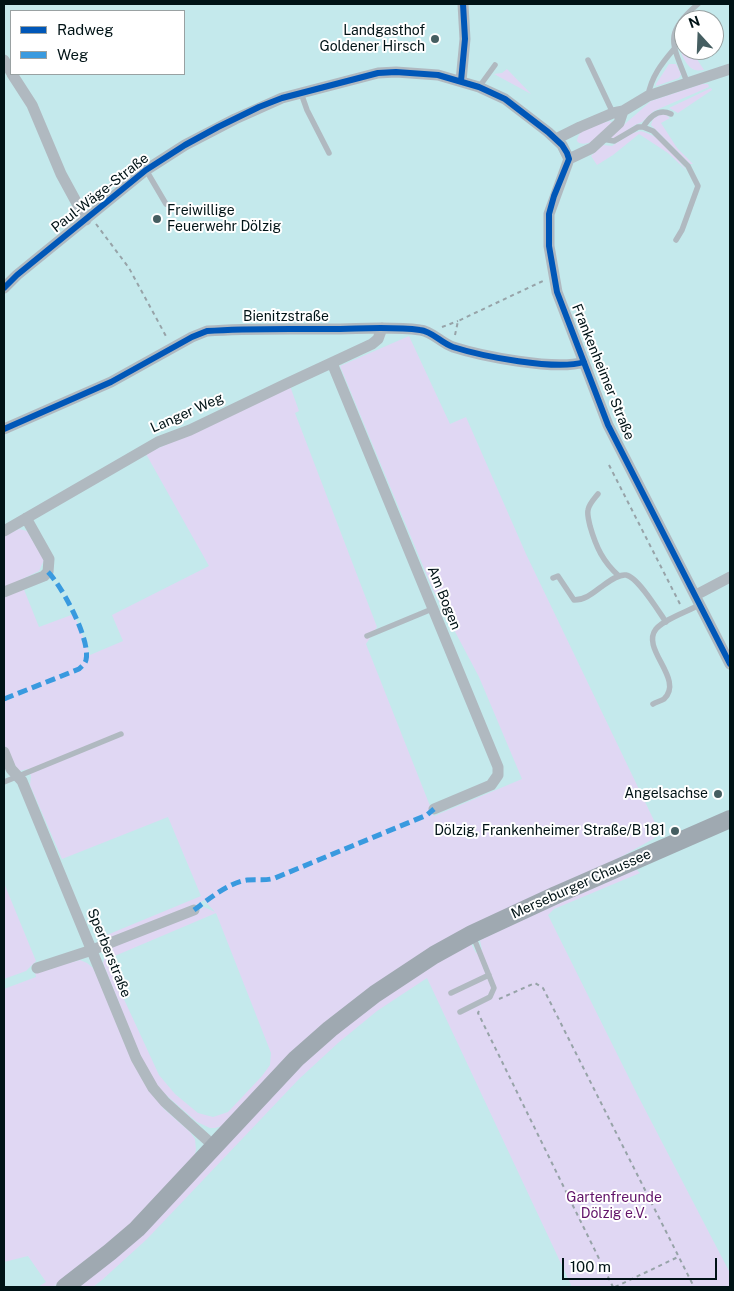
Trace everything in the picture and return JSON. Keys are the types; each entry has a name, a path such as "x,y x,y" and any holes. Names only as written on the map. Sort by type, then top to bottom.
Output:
{"main road":[{"name":"Merseburger Chaussee","path":"65,1287 137,1229 274,1082 330,1029 375,994 434,955 472,934 730,819"}],"street":[{"path":"461,81 465,39 463,4"},
{"path":"556,139 618,112 648,96 730,69"},
{"name":"Paul-Wäge-Straße","path":"4,288 17,275 146,170 185,145 267,104 378,73 396,72 438,75 479,87 505,99 556,139 562,145 568,158"},
{"path":"13,75 32,106 61,174 88,218"},
{"path":"568,158 592,148 602,139 619,123 618,112"},
{"name":"Frankenheimer Straße","path":"568,158 549,214 549,246 557,292 608,426 730,664"},
{"name":"Bienitzstraße","path":"4,429 111,382 192,337 207,331 382,328 422,330 453,347 516,360 565,366 584,362"},
{"name":"Langer Weg","path":"4,531 158,442 190,430 372,344 378,339 382,328"},
{"name":"Am Bogen","path":"332,363 498,767 498,775 491,785 434,810"},
{"path":"4,592 44,576 48,572 49,559 26,518"},
{"path":"698,600 730,577"},
{"name":"Sperberstraße","path":"4,752 11,769 22,781 136,1058 146,1078 165,1102 215,1147"},
{"path":"37,968 92,950 194,910"}],"lane":[{"path":"648,96 649,86 653,77 674,49 672,36 674,32"},
{"path":"588,60 618,112"},
{"path":"678,60 687,82"},
{"path":"479,87 495,65"},
{"path":"301,93 307,110 328,153"},
{"path":"644,127 655,114 665,111 671,114"},
{"path":"602,139 614,141 634,129 644,127 653,131 688,166 698,186 682,230 676,240"},
{"path":"146,170 166,204"},
{"path":"598,494 588,508 594,540 600,555 619,576"},
{"path":"553,578 558,576 574,600 580,600 592,594 606,583 625,575 647,593 666,622"},
{"path":"653,704 664,698 669,690 669,680 652,643 655,630 684,613 698,600"},
{"path":"367,636 432,609"},
{"path":"4,782 121,734"},
{"path":"460,1012 490,997 494,988 472,934"},
{"path":"451,993 489,975"}],"path":[{"path":"88,218 129,268 173,349"},
{"path":"453,347 458,321 554,276"},
{"path":"608,465 684,613"},
{"path":"492,1002 534,983 544,988 694,1287"},
{"path":"479,1007 478,1013 614,1287 679,1257"}],"green space":[{"path":"684,60 698,60 704,70 696,70"},
{"path":"669,64 676,64 681,74 679,78 656,86 656,84"},
{"path":"507,69 531,94 494,74 502,73"},
{"path":"702,84 708,84 709,87 654,111 642,122 615,139 610,137 651,101"},
{"path":"711,88 712,90 678,113 669,108"},
{"path":"661,114 670,118 661,123 677,148 693,164 690,164 651,125 653,119"},
{"path":"610,121 612,123 593,141 584,144 577,141 581,132 585,129"},
{"path":"640,131 654,136 660,141 672,152 686,170 668,153 639,134 597,165 591,156 603,145 612,146 630,134"},
{"path":"409,336 450,424 466,417 526,554 660,833 653,839 612,862 465,929 226,1125 210,1128 197,1122 158,1088 141,1058 103,963 109,947 196,912 204,907 215,912 204,900 191,908 105,941 102,937 201,896 168,817 62,859 30,785 31,776 28,769 19,771 8,754 4,743 4,597 23,587 39,627 74,614 90,655 123,641 112,615 209,566 146,454 290,386 299,411 295,413 377,627 366,644 434,816 522,779 479,677 433,590 340,366","holes":["216,913 271,1053 270,1065 262,1076 228,1112 213,1117 198,1113 175,1094 159,1075 110,969 110,958"]},
{"path":"19,529 27,531 44,560 39,571 4,588 4,536"},
{"name":"Gartenfreunde Dölzig e.V.","path":"637,870 640,873 554,909 548,915 637,1094 730,1273 730,1287 572,1287 427,978 377,1011 338,1043 299,1079 147,1239 102,1280 93,1287 78,1287 236,1133 326,1040 402,983 470,942 476,953 482,950 480,940 620,874"},
{"path":"4,883 36,961 26,971 4,979"},
{"path":"80,960 93,968 163,1108 190,1132 195,1139 196,1150 194,1157 158,1199 102,1251 53,1287 38,1287 46,1282 28,1256 4,1262 4,989 36,977 35,972"}],"marked path":[{"path":"4,699 79,669 86,661 86,651 80,627 61,589 48,572"},
{"path":"194,910 233,884 247,880 275,878 427,815 434,809"}],"cycle path":[{"path":"461,81 465,39 463,4"},
{"path":"4,288 17,275 146,170 218,127 282,98 378,73 396,72 438,75 479,87 505,99 548,132 562,145 567,153 569,159 549,214 549,246 557,292 608,425 730,664"},
{"path":"4,429 111,382 192,337 207,331 238,329 409,329 429,333 453,347 499,358 556,365 584,362"}],"place":[{"name":"Landgasthof Goldener Hirsch","path":"435,39"},
{"name":"Freiwillige Feuerwehr Dölzig","path":"157,219"},
{"name":"Angelsachse","path":"718,794"},
{"name":"Dölzig, Frankenheimer Straße/B 181","path":"675,831"}]}
